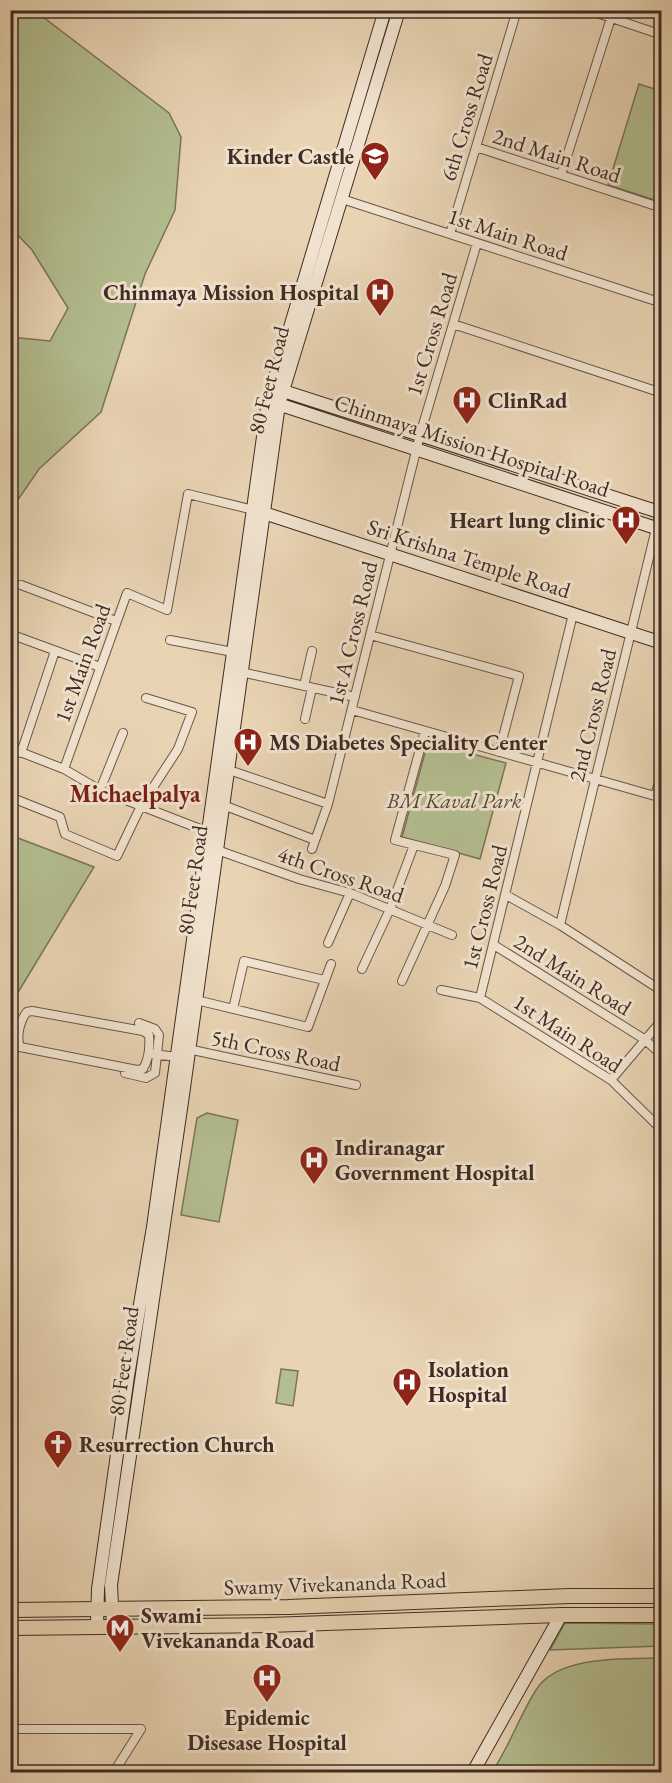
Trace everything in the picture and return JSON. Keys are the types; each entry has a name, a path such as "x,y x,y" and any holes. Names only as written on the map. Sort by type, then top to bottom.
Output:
{"main road":[{"name":"80 Feet Road","path":"98,1626 96,1608 128,1376 217,850 274,403 385,10"},
{"name":"80 Feet Road","path":"310,281 342,199 399,10"},
{"name":"Chinmaya Mission Hospital Road","path":"277,389 661,511"},
{"name":"Chinmaya Mission Hospital Road","path":"274,403 659,529"},
{"name":"80 Feet Road","path":"190,999 208,832 233,652 259,512"},
{"name":"Sri Krishna Temple Road","path":"259,512 662,643"},
{"name":"80 Feet Road","path":"113,1626 111,1585 181,1054"},
{"name":"Swamy Vivekananda Road","path":"10,1610 288,1607 569,1596 662,1596"},
{"name":"Swamy Vivekananda Road","path":"10,1628 268,1625 561,1615 662,1615"},
{"path":"473,1773 561,1615"}],"street":[{"name":"6th Cross Road","path":"450,234 517,10"},
{"path":"588,10 662,35"},
{"path":"561,175 611,18"},
{"name":"2nd Main Road","path":"476,147 662,208"},
{"name":"1st Main Road","path":"342,199 662,303"},
{"name":"1st Cross Road","path":"420,435 477,243"},
{"path":"453,324 662,393"},
{"name":"1st A Cross Road","path":"223,805 314,844 328,804 420,435"},
{"name":"1st Main Road","path":"64,770 127,592 167,610 188,494 259,512"},
{"name":"2nd Cross Road","path":"560,925 631,633 659,529 661,511"},
{"path":"21,585 116,621"},
{"name":"1st Cross Road","path":"480,998 573,614"},
{"path":"10,652 13,635 100,668"},
{"path":"370,635 519,676 499,752"},
{"path":"170,640 233,652"},
{"path":"10,764 55,651"},
{"path":"305,718 312,651"},
{"path":"241,672 355,697"},
{"path":"10,797 60,817 65,834 117,856 141,806 178,749 192,712 146,698"},
{"path":"352,710 655,796 662,772"},
{"path":"402,981 445,886 455,855 395,840 425,731"},
{"path":"100,790 123,733"},
{"path":"16,751 64,770 100,790 208,832"},
{"path":"235,772 328,804"},
{"path":"362,969 390,909 414,845"},
{"name":"4th Cross Road","path":"217,850 299,879 350,892 452,935"},
{"path":"328,943 350,892"},
{"path":"506,896 560,925 662,991"},
{"name":"2nd Main Road","path":"494,945 644,1039 662,1055"},
{"path":"233,1009 244,961 324,980"},
{"path":"190,999 308,1027 331,964"},
{"name":"1st Main Road","path":"441,990 480,998 611,1080 662,1130"},
{"path":"32,1011 143,1031 149,1035 148,1052 143,1069 137,1070 27,1049 20,1047 18,1041 22,1017 32,1011"},
{"path":"611,1080 662,1020"},
{"path":"125,1073 150,1077 155,1073 159,1035 157,1030 139,1023"},
{"name":"5th Cross Road","path":"148,1052 181,1054 356,1085"},
{"path":"10,1729 141,1729 114,1773"}],"green space":[{"path":"11,10 35,11 169,113 181,137 175,210 145,274 101,412 39,469 11,510 11,337 50,341 68,308 32,250 11,228"},
{"path":"639,84 661,91 661,202 608,185"},
{"name":"BM Kaval Park","path":"428,742 506,763 480,859 402,837"},
{"path":"10,835 94,867 17,994 10,992"},
{"path":"207,1113 238,1120 219,1222 181,1215 197,1118"},
{"path":"281,1369 298,1371 293,1406 276,1403"},
{"path":"565,1623 661,1624 661,1646 550,1650"},
{"path":"661,1658 661,1772 492,1772 536,1690 559,1670 593,1661"}],"place":[{"name":"Kinder Castle","path":"375,182"},
{"name":"Chinmaya Mission Hospital","path":"380,318"},
{"name":"ClinRad","path":"467,426"},
{"name":"Heart lung clinic","path":"626,546"},
{"name":"MS Diabetes Speciality Center","path":"248,768"},
{"name":"Indiranagar Government Hospital","path":"314,1186"},
{"name":"Isolation Hospital","path":"407,1408"},
{"name":"Resurrection Church","path":"58,1470"},
{"name":"Swami Vivekananda Road","path":"120,1654"},
{"name":"Epidemic Disesase Hospital","path":"267,1704"}],"district":[{"name":"Michaelpalya","path":"135,794"}]}
